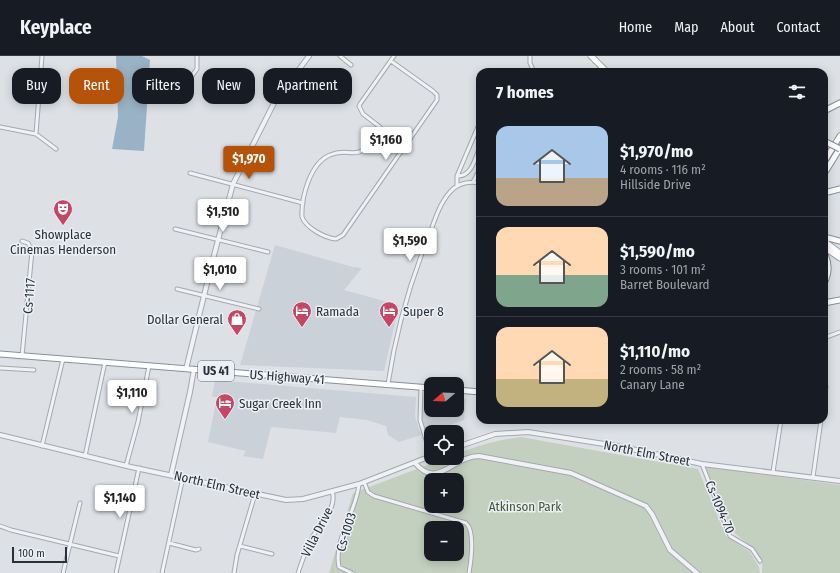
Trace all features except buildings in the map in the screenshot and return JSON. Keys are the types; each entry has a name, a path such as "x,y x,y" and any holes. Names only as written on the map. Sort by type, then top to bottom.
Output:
{"main road":[{"path":"591,56 603,68"},
{"path":"828,109 840,103"},
{"path":"828,156 840,136"},
{"path":"828,143 840,149 828,168"},
{"path":"828,192 840,189"},
{"path":"828,238 840,241"},
{"path":"828,244 840,253"},
{"path":"828,250 840,258"},
{"path":"828,302 840,300"},
{"name":"US Highway 41","path":"0,354 424,387"},
{"path":"464,391 476,392"}],"street":[{"path":"36,134 42,56"},
{"path":"194,73 197,69 197,56"},
{"path":"186,369 233,184 274,103 309,56"},
{"path":"340,56 351,64"},
{"path":"391,61 436,94 437,100 341,237 336,239 331,238 307,224 302,217 303,203 312,172 320,162 333,154 352,154 363,152 380,134 378,125 363,114 359,106 394,56"},
{"path":"530,56 530,63 532,68"},
{"path":"0,127 36,134 56,149"},
{"path":"457,185 457,176 476,131"},
{"path":"457,176 468,173 476,156"},
{"path":"190,173 303,203"},
{"path":"473,182 476,176"},
{"path":"388,384 392,357 411,280 441,206 449,192 457,185 476,182"},
{"path":"175,229 268,252"},
{"name":"Cs-1117","path":"22,241 28,243 32,251 22,356"},
{"path":"176,289 259,309"},
{"path":"828,336 840,332"},
{"path":"42,446 63,359"},
{"path":"85,456 105,362"},
{"path":"126,466 150,366"},
{"path":"0,368 34,370"},
{"path":"171,475 194,369"},
{"path":"421,387 420,420 424,433"},
{"path":"773,472 779,424"},
{"path":"813,477 820,424"},
{"name":"North Elm Street","path":"464,445 500,433 528,432 617,446 702,464 840,481"},
{"name":"North Elm Street","path":"0,436 126,466 183,477 255,494 292,500 303,499 359,484 424,459"},
{"path":"414,463 424,472 435,474 466,458 479,456 564,471 585,478 646,506 652,514 670,550 697,573"},
{"name":"Cs-1094-70","path":"702,464 730,536 752,549 760,561"},
{"path":"116,573 139,468"},
{"path":"162,573 183,477"},
{"path":"364,482 368,492 374,496 466,523 469,526 471,534 469,573"},
{"name":"Cs-1003","path":"352,573 339,567 338,556 342,539 358,493 359,484"},
{"name":"Villa Drive","path":"298,573 312,536 328,513 334,498 332,491"},
{"path":"234,573 255,494"},
{"path":"63,573 80,503"},
{"path":"0,526 119,556"},
{"path":"169,543 196,550 199,549"},
{"path":"240,546 272,554"}],"shaded area":[{"path":"275,245 353,267 362,268 344,290 399,305 384,371 240,365"},
{"path":"215,380 416,397 415,416 421,435 399,442 388,435 386,426 367,420 340,417 336,433 271,427 263,459 243,456 246,451 208,442 217,397 212,397"},
{"path":"423,395 424,417 464,417 464,399 466,399 464,420 450,425 424,425 424,429 422,418"}],"green space":[{"name":"Atkinson Park","path":"521,437 698,469 726,536 750,552 759,567 760,573 329,573 353,493 427,465 464,465 464,451 496,441"},
{"path":"705,466 840,485 840,573 762,573 762,563 759,555 751,546 732,531 729,526"}],"water":[{"path":"116,56 142,56 150,60 149,68 132,68 132,104 147,104 144,151 112,149 118,117 118,104 124,104 124,68 116,68"}],"place":[{"name":"Showplace Cinemas Henderson","path":"63,226"},
{"name":"Ramada","path":"302,328"},
{"name":"Super 8","path":"389,328"},
{"name":"Dollar General","path":"237,336"},
{"name":"Sugar Creek Inn","path":"225,420"}]}
